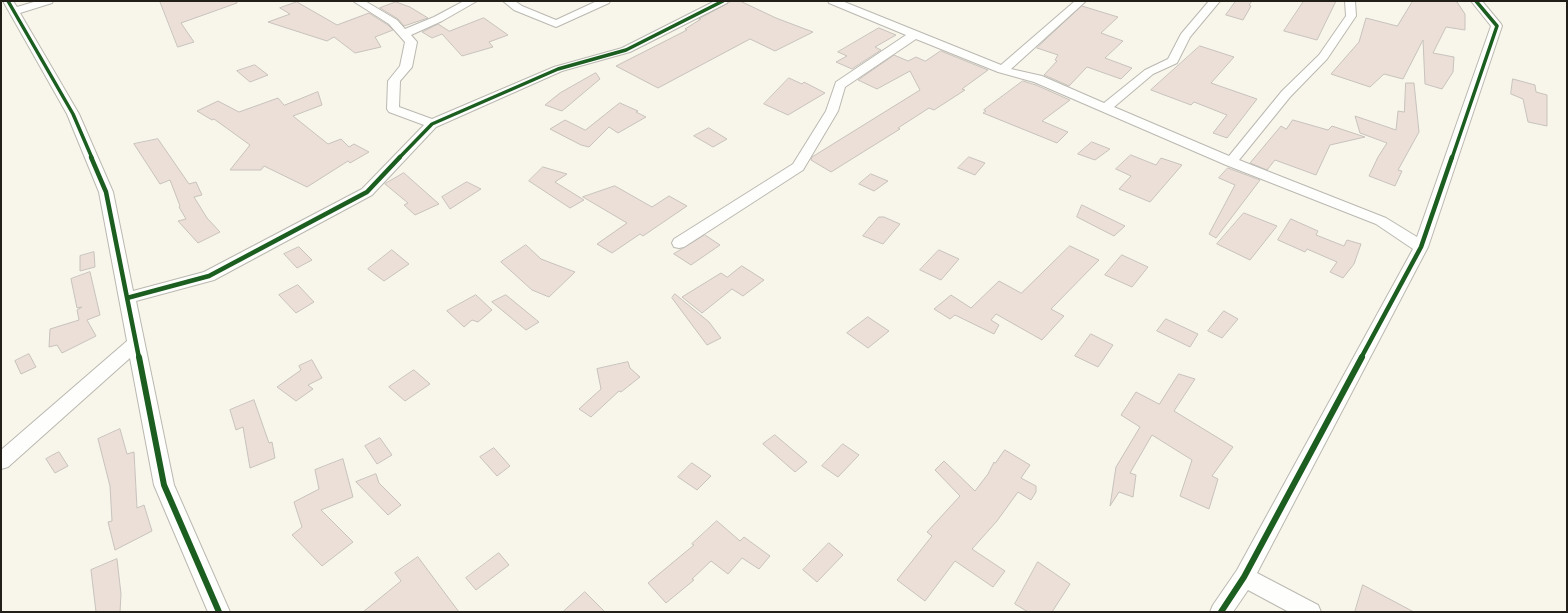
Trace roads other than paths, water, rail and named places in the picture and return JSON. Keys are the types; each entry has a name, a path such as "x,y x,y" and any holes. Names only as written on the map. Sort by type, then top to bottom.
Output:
{"street":[{"path":"48,1 11,6 72,114 106,192 164,485 219,612"},
{"path":"358,1 393,22 410,42 406,67 394,81 393,109 432,124"},
{"path":"403,34 438,19 472,1"},
{"path":"508,1 518,8 556,24 605,1"},
{"path":"127,298 209,276 367,192 432,124 558,68 626,50 723,1"},
{"path":"833,1 1002,70 1038,79 1231,162 1381,221 1421,247"},
{"path":"1002,70 1081,1"},
{"path":"1105,108 1149,72 1173,61 1185,36 1215,1"},
{"path":"1231,162 1286,94 1323,58 1351,16 1350,1"},
{"path":"1221,612 1244,577 1421,247 1497,26 1476,1"},
{"path":"679,243 798,167 832,111 840,85 915,34"},
{"path":"1,461 136,343"},
{"path":"1244,577 1310,612"}]}
